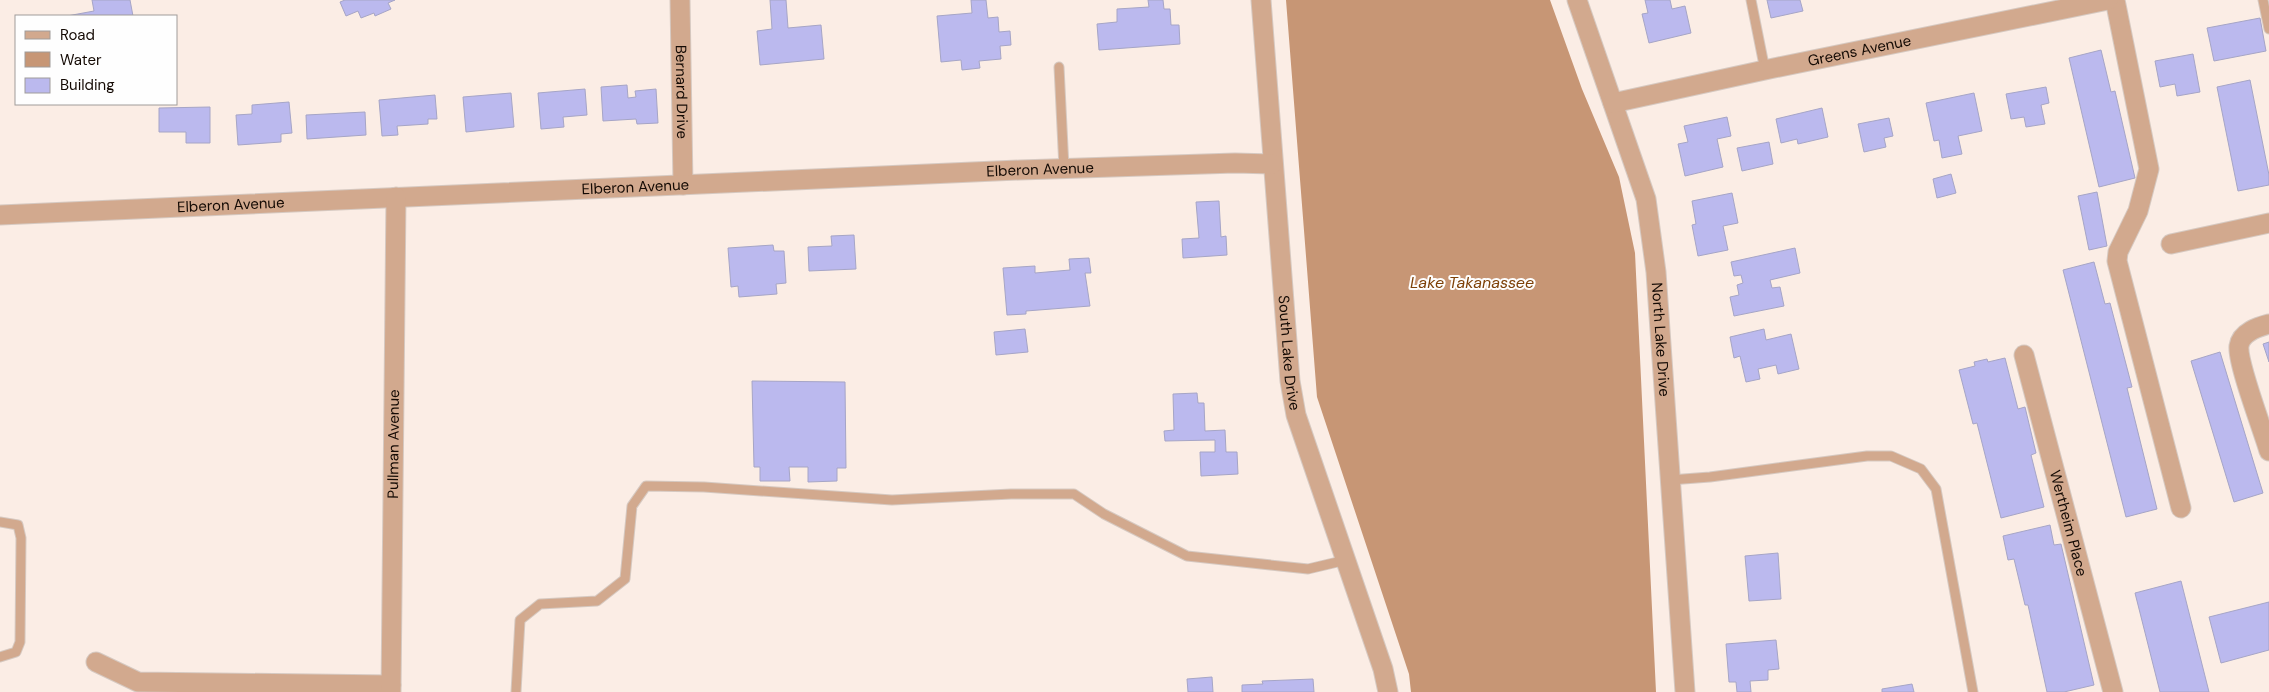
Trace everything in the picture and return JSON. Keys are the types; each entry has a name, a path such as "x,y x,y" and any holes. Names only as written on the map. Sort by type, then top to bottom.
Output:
{"street":[{"name":"Bernard Drive","path":"680,0 683,185"},
{"name":"South Lake Drive","path":"1261,0 1290,382 1296,415 1383,669 1388,692"},
{"name":"North Lake Drive","path":"1577,0 1639,174 1650,221 1656,272 1685,692"},
{"name":"Greens Avenue","path":"1613,103 2052,6 2108,0"},
{"path":"2115,0 2149,169 2138,211 2118,252 2117,262 2181,508"},
{"name":"Elberon Avenue","path":"0,216 396,196 1064,168 1235,163 1272,164"},
{"name":"Pullman Avenue","path":"391,688 396,196"},
{"path":"2171,244 2269,223"},
{"path":"2269,324 2256,328 2245,335 2239,345 2244,370 2269,451"},
{"name":"Wertheim Place","path":"2024,355 2113,692"},
{"path":"96,662 138,682 391,688"}],"lane":[{"path":"1751,0 1765,70"},
{"path":"2263,0 2269,29"},
{"path":"1059,68 1064,168"},
{"path":"1670,480 1710,477 1867,456 1891,456 1921,469 1936,489 1973,692"},
{"path":"516,692 520,620 540,604 597,600 625,579 632,506 646,486 711,487 892,500 1011,494 1074,494 1104,514 1187,556 1308,569 1346,560"},
{"path":"0,522 18,525 21,538 20,642 16,652 0,657"}],"water":[{"name":"Lake Takanassee","path":"1286,0 1550,0 1582,89 1619,177 1635,253 1656,692 1411,692 1409,674 1317,397"}],"building":[{"path":"92,0 130,0 133,15 72,15 94,11"},
{"path":"345,0 395,0 388,3 391,9 375,16 374,13 361,18 358,11 346,16 340,2"},
{"path":"770,0 786,0 788,28 821,25 824,59 760,65 757,31 772,29"},
{"path":"971,0 986,0 988,18 998,17 999,32 1010,31 1011,45 1000,46 1001,59 979,61 980,68 962,70 961,60 941,62 937,16 972,13"},
{"path":"1148,0 1163,0 1164,9 1170,9 1171,25 1179,25 1180,44 1099,50 1097,24 1117,22 1117,9 1149,7"},
{"path":"1645,0 1670,0 1672,9 1685,6 1691,33 1649,43 1642,14 1648,13"},
{"path":"1767,0 1800,0 1803,11 1771,18"},
{"path":"2260,18 2266,51 2214,61 2207,28"},
{"path":"2101,50 2111,92 2115,91 2135,178 2099,187 2069,58"},
{"path":"2193,54 2200,92 2177,96 2175,84 2160,87 2155,61"},
{"path":"2250,80 2269,175 2269,185 2238,191 2217,87"},
{"path":"627,85 628,98 636,97 635,91 656,89 658,123 637,124 636,119 603,121 601,87"},
{"path":"2046,87 2049,103 2041,105 2045,124 2026,127 2024,117 2011,119 2006,94"},
{"path":"585,89 587,115 563,117 564,127 541,129 538,93"},
{"path":"511,93 514,127 466,132 463,97"},
{"path":"1974,93 1982,131 1958,136 1962,154 1942,158 1939,140 1934,141 1926,103"},
{"path":"435,95 437,119 428,119 428,124 397,126 398,135 382,136 379,100"},
{"path":"289,102 292,133 281,134 281,142 238,145 236,115 252,114 252,105"},
{"path":"210,107 210,143 186,143 186,132 159,132 159,108"},
{"path":"1822,108 1828,137 1798,144 1797,139 1781,143 1776,119"},
{"path":"365,112 366,135 307,139 306,115"},
{"path":"1727,117 1731,136 1717,139 1723,167 1685,176 1678,144 1688,142 1684,126"},
{"path":"1889,118 1893,136 1884,138 1886,147 1864,152 1858,124"},
{"path":"1769,142 1773,164 1742,171 1737,148"},
{"path":"1951,174 1956,193 1937,198 1933,179"},
{"path":"2097,192 2107,246 2089,250 2078,196"},
{"path":"1732,193 1738,223 1723,226 1728,250 1698,256 1692,225 1696,224 1692,201"},
{"path":"1219,201 1221,237 1226,236 1227,255 1183,258 1182,239 1199,238 1196,202"},
{"path":"854,235 856,269 809,271 808,247 832,246 831,236"},
{"path":"773,245 774,251 784,251 786,283 776,284 777,294 739,297 738,286 731,287 728,248"},
{"path":"1795,248 1800,273 1770,280 1772,288 1780,287 1784,306 1734,316 1730,297 1739,295 1737,285 1743,283 1741,275 1734,276 1731,262"},
{"path":"1089,258 1091,273 1085,273 1090,306 1026,311 1026,314 1007,315 1003,268 1035,266 1035,273 1070,270 1069,259"},
{"path":"2094,262 2105,304 2110,303 2132,387 2127,388 2157,509 2126,517 2063,270"},
{"path":"1025,329 1028,352 996,355 994,332"},
{"path":"1764,329 1766,340 1791,334 1799,369 1778,374 1776,365 1758,369 1760,379 1746,382 1740,356 1734,358 1730,337"},
{"path":"2269,342 2269,362 2263,344"},
{"path":"2220,352 2263,493 2234,502 2191,361"},
{"path":"2005,358 2018,409 2025,407 2036,453 2031,455 2044,507 2001,518 1977,423 1973,424 1959,370 1975,366 1974,362 1987,359 1988,362"},
{"path":"752,381 845,382 846,468 837,468 837,481 808,482 808,467 789,467 790,481 760,481 760,467 754,467"},
{"path":"1197,393 1198,403 1204,403 1205,431 1225,430 1226,452 1237,452 1238,474 1201,476 1200,452 1215,452 1215,440 1165,441 1164,431 1174,430 1173,394"},
{"path":"2050,525 2054,545 2061,544 2094,685 2064,692 2047,692 2028,605 2025,605 2014,559 2008,560 2003,536"},
{"path":"1778,553 1781,599 1749,601 1745,556"},
{"path":"2181,581 2209,692 2160,692 2135,593"},
{"path":"2269,602 2269,650 2221,663 2209,617"},
{"path":"1776,640 1779,669 1768,670 1768,680 1750,681 1751,692 1737,692 1736,682 1729,682 1726,644"},
{"path":"1212,677 1213,692 1188,692 1187,679"},
{"path":"1313,679 1314,692 1242,692 1242,685 1263,684 1262,681"},
{"path":"1912,684 1914,692 1882,692 1882,689"}]}
